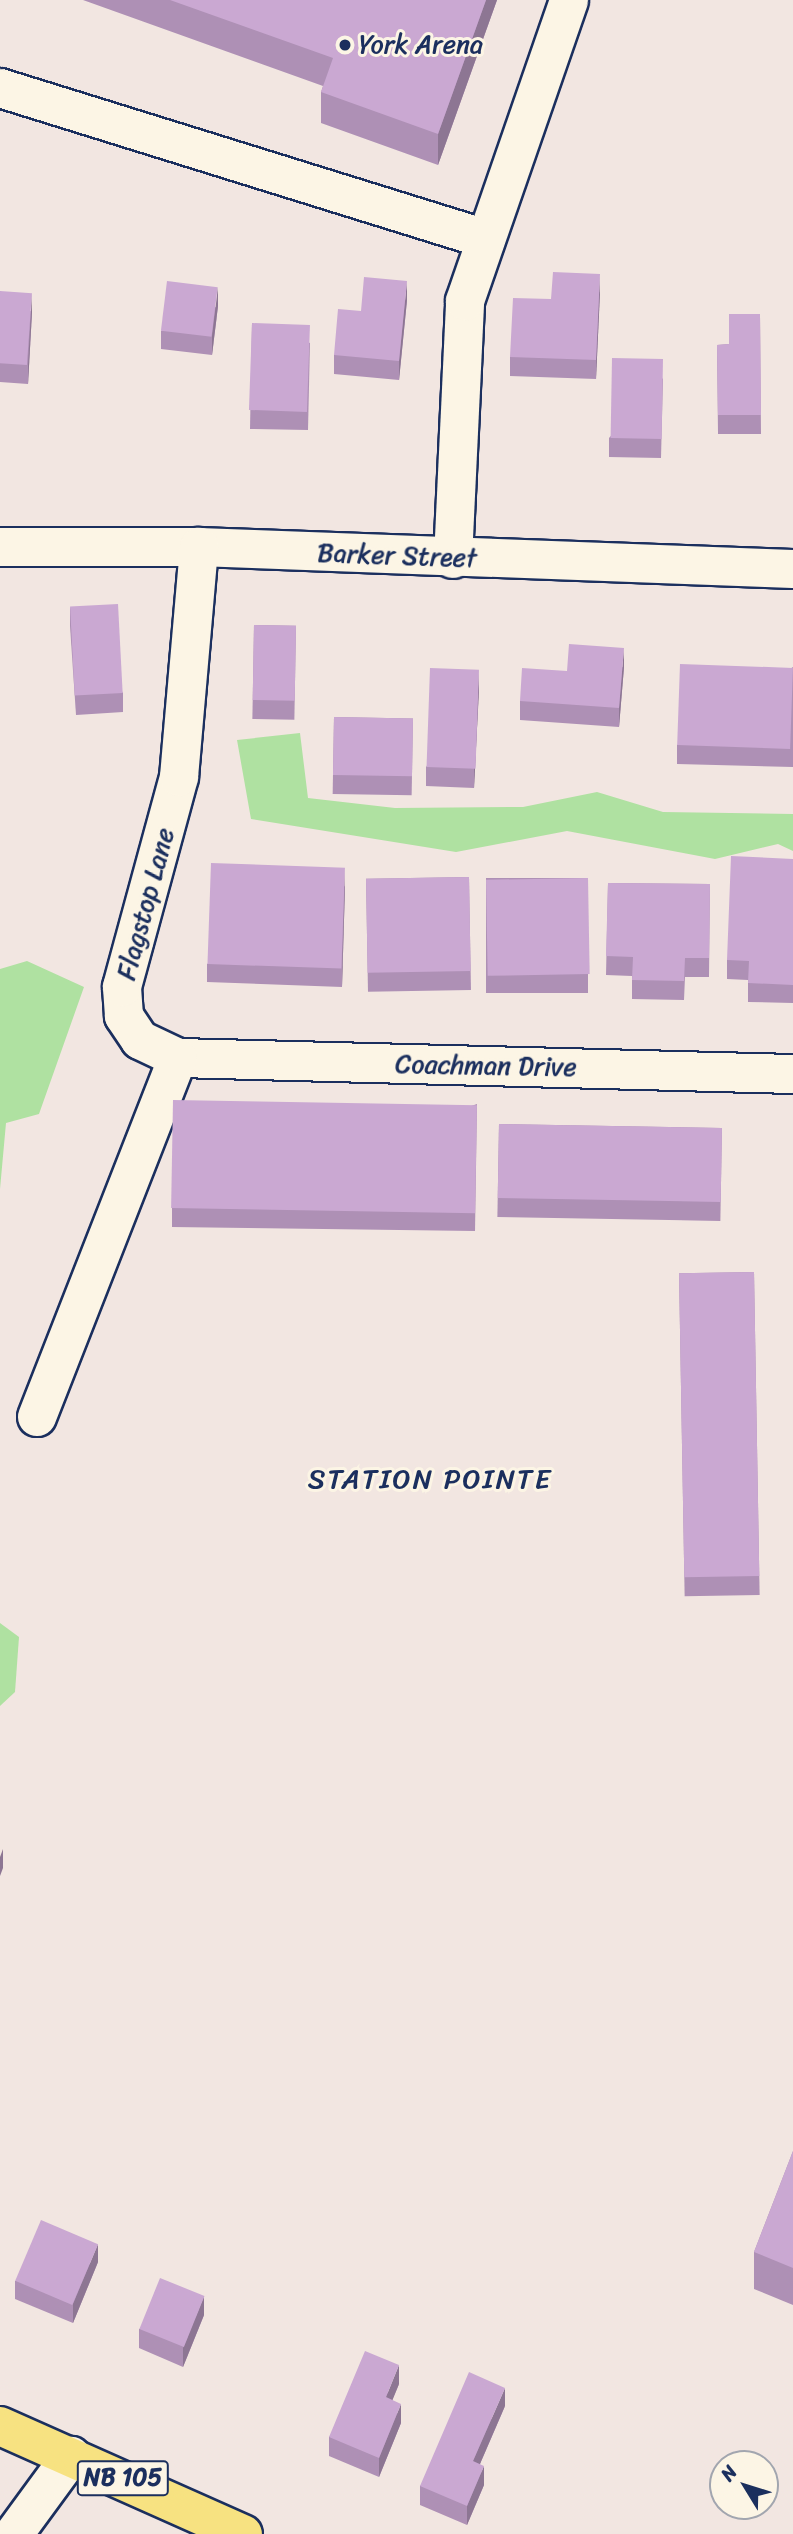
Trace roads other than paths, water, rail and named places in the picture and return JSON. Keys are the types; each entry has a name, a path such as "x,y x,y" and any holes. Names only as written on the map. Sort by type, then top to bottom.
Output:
{"main road":[{"name":"NB 105","path":"0,2426 243,2534"}],"street":[{"path":"453,559 465,301 569,0"},
{"path":"0,88 486,239"},
{"name":"Barker Street","path":"0,547 199,547 453,559 793,569"},
{"name":"Flagstop Lane","path":"178,1058 140,1040 124,1016 122,987 179,777 199,547"},
{"path":"37,1417 178,1058"},
{"name":"Coachman Drive","path":"178,1058 793,1074"},
{"path":"14,2534 71,2456"}],"place":[{"name":"York Arena","path":"345,45"}],"district":[{"name":"STATION POINTE","path":"430,1479"}]}
